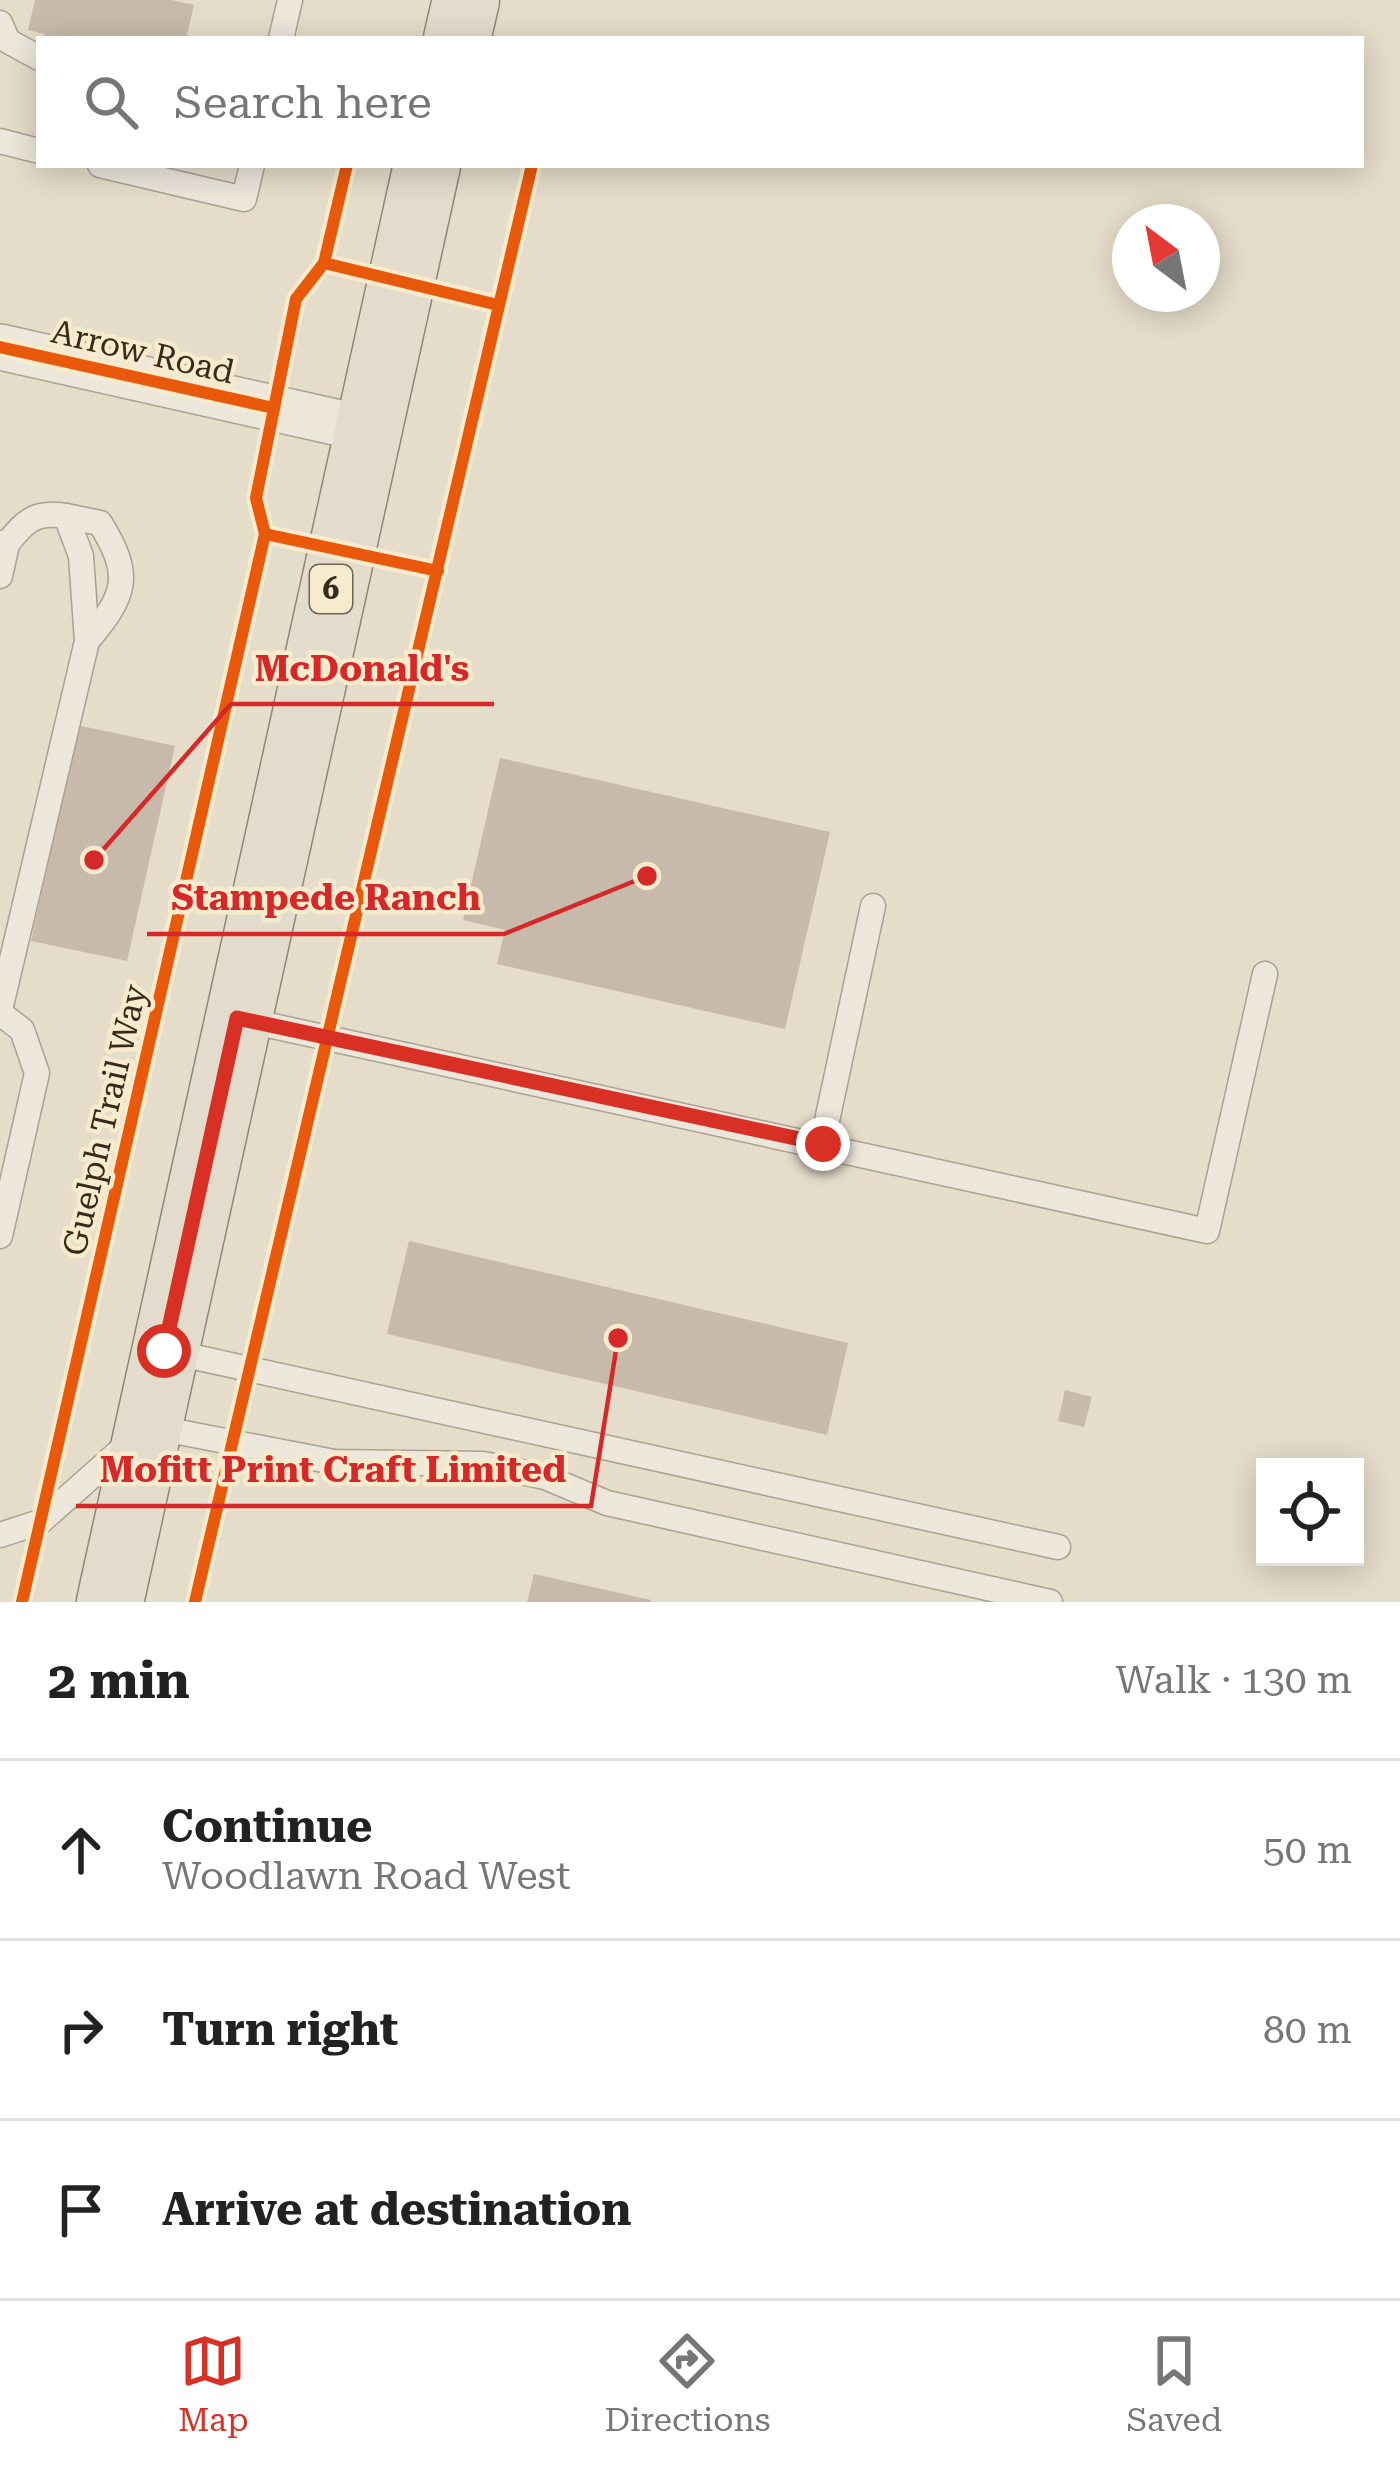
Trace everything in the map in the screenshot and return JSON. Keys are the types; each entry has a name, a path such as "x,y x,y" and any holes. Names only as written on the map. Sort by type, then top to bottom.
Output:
{"main road":[{"path":"458,36 466,0"},
{"name":"6","path":"110,1602 427,168"}],"street":[{"name":"Arrow Road","path":"0,346 366,429"}],"lane":[{"path":"282,36 290,0"},
{"path":"0,23 8,41 36,56"},
{"path":"0,141 36,150"},
{"path":"113,168 244,199 251,168"},
{"path":"0,577 4,543 26,520 44,512 100,524 118,554 123,577 117,605 87,640"},
{"path":"0,1237 37,1073 22,1030 0,1012 87,640 81,556 65,516"},
{"path":"823,1144 873,906"},
{"path":"237,1018 1207,1231 1265,974"},
{"path":"164,1351 1058,1547"},
{"path":"0,1535 40,1522 148,1426 334,1462 483,1464 545,1478 607,1503 1050,1602"}],"building":[{"path":"35,0 172,0 194,5 187,36 44,36 28,30"},
{"path":"77,725 175,746 127,961 31,941"},
{"path":"500,758 830,832 785,1029 497,964 505,930 463,920"},
{"path":"409,1241 848,1343 827,1435 387,1334"},
{"path":"1065,1390 1092,1397 1084,1427 1058,1421"},
{"path":"534,1574 651,1600 651,1602 527,1602"}],"cycle path":[{"name":"Guelph Trail Way","path":"22,1602 265,534 256,498 296,299 324,263 346,168"},
{"path":"195,1602 531,168"},
{"path":"324,263 498,305"},
{"path":"0,347 274,408"},
{"path":"265,534 438,571"}],"place":[{"name":"McDonald's","path":"94,860"},
{"name":"Stampede Ranch","path":"647,876"},
{"name":"Mofitt Print Craft Limited","path":"618,1338"}],"route":[{"path":"164,1351 237,1018 823,1144"}]}
